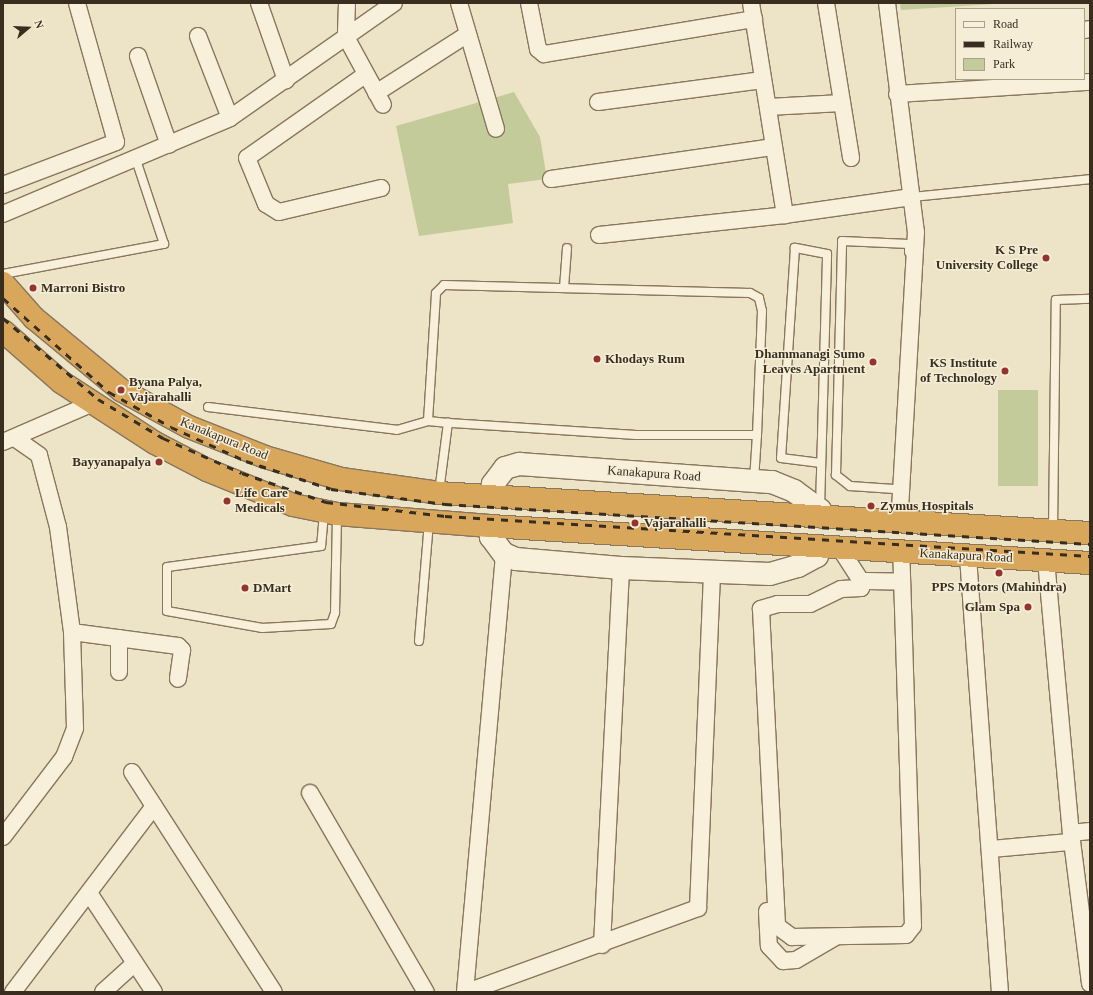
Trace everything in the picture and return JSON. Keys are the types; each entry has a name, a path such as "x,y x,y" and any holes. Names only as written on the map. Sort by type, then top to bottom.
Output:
{"highway":[{"name":"Kanakapura Road","path":"3,283 34,318 112,384 189,427 265,457 341,479 439,493 821,514 895,523 1090,534"},
{"name":"Kanakapura Road","path":"3,331 91,404 207,470 293,504 331,512 485,526 818,549 901,552 1090,563"},
{"path":"485,526 486,496"}],"street":[{"path":"3,185 58,166 114,144 117,139 76,3"},
{"path":"259,3 286,80"},
{"path":"347,3 346,37 379,99 468,34"},
{"path":"3,214 67,185 136,160 230,118 394,3"},
{"path":"459,3 496,129"},
{"path":"529,3 538,49 544,54 754,20"},
{"path":"751,3 785,215"},
{"path":"826,3 850,158"},
{"path":"887,3 897,94 916,232 895,523"},
{"path":"198,36 230,118"},
{"path":"138,56 169,145"},
{"path":"365,75 247,158 266,204 279,212 381,188"},
{"path":"598,102 763,80"},
{"path":"897,94 1090,82"},
{"path":"768,107 842,103"},
{"path":"551,179 774,147"},
{"path":"58,166 67,185"},
{"path":"599,235 785,215 911,197"},
{"path":"9,440 91,404"},
{"path":"3,837 64,757 75,728 72,632 58,527 41,462 36,452 9,440"},
{"name":"Kanakapura Road","path":"486,496 505,468 518,464 772,482 794,490 821,514"},
{"path":"485,526 491,537 504,554 516,559 621,568 712,573 770,574 798,566 817,556 818,549"},
{"path":"841,550 861,581 861,588 841,589 810,604 778,604 761,609 777,926 792,937 906,935 913,926 900,582 901,552"},
{"path":"504,554 466,992 602,945 698,908 712,573"},
{"path":"968,557 991,849 1000,992"},
{"path":"1046,560 1071,837 1090,984"},
{"path":"602,945 621,568"},
{"path":"861,581 900,582"},
{"path":"72,632 178,646 182,650 178,679"},
{"path":"119,638 119,672"},
{"path":"132,772 274,992"},
{"path":"765,880 761,804 770,790"},
{"path":"310,793 426,992"},
{"path":"12,992 154,806"},
{"path":"991,849 1071,837 1090,831"},
{"path":"89,893 154,992"},
{"path":"766,904 769,946 783,961 796,960 836,936"},
{"path":"103,992 136,963"}],"lane":[{"path":"3,274 164,244 136,160"},
{"path":"911,197 1090,179"},
{"path":"894,489 850,486 836,475 842,241 909,244 894,489 895,523"},
{"path":"564,288 567,248"},
{"path":"821,463 780,458 795,248 828,254 821,463 821,514"},
{"path":"428,420 439,288 451,284 750,293 759,298 762,311 754,481"},
{"path":"1053,531 1056,300 1090,299"},
{"path":"208,407 397,430 428,420 448,423 636,435 756,435"},
{"path":"439,493 448,423"},
{"path":"331,512 335,613 331,624 262,628 167,611 167,567 321,546 331,512"},
{"path":"419,641 429,521"}],"green space":[{"path":"900,3 1011,3 901,10"},
{"path":"514,92 540,137 547,179 508,184 513,223 419,236 396,126"},
{"path":"998,390 1038,390 1038,486 998,486"}],"railway":[{"path":"3,298 109,392 171,427 246,461 331,489 445,504 1090,544"},
{"path":"3,318 98,399 163,438 242,473 326,502 445,516 1090,556"}],"place":[{"name":"K S Pre University College","path":"1046,258"},
{"name":"Marroni Bistro","path":"33,288"},
{"name":"Khodays Rum","path":"597,359"},
{"name":"Dhammanagi Sumo Leaves Apartment","path":"873,362"},
{"name":"KS Institute of Technology","path":"1005,371"},
{"name":"Byana Palya, Vajarahalli","path":"121,390"},
{"name":"Bayyanapalya","path":"159,462"},
{"name":"Life Care Medicals","path":"227,501"},
{"name":"Zymus Hospitals","path":"871,506"},
{"name":"Vajarahalli","path":"635,523"},
{"name":"PPS Motors (Mahindra)","path":"999,573"},
{"name":"DMart","path":"245,588"},
{"name":"Glam Spa","path":"1028,607"}]}
